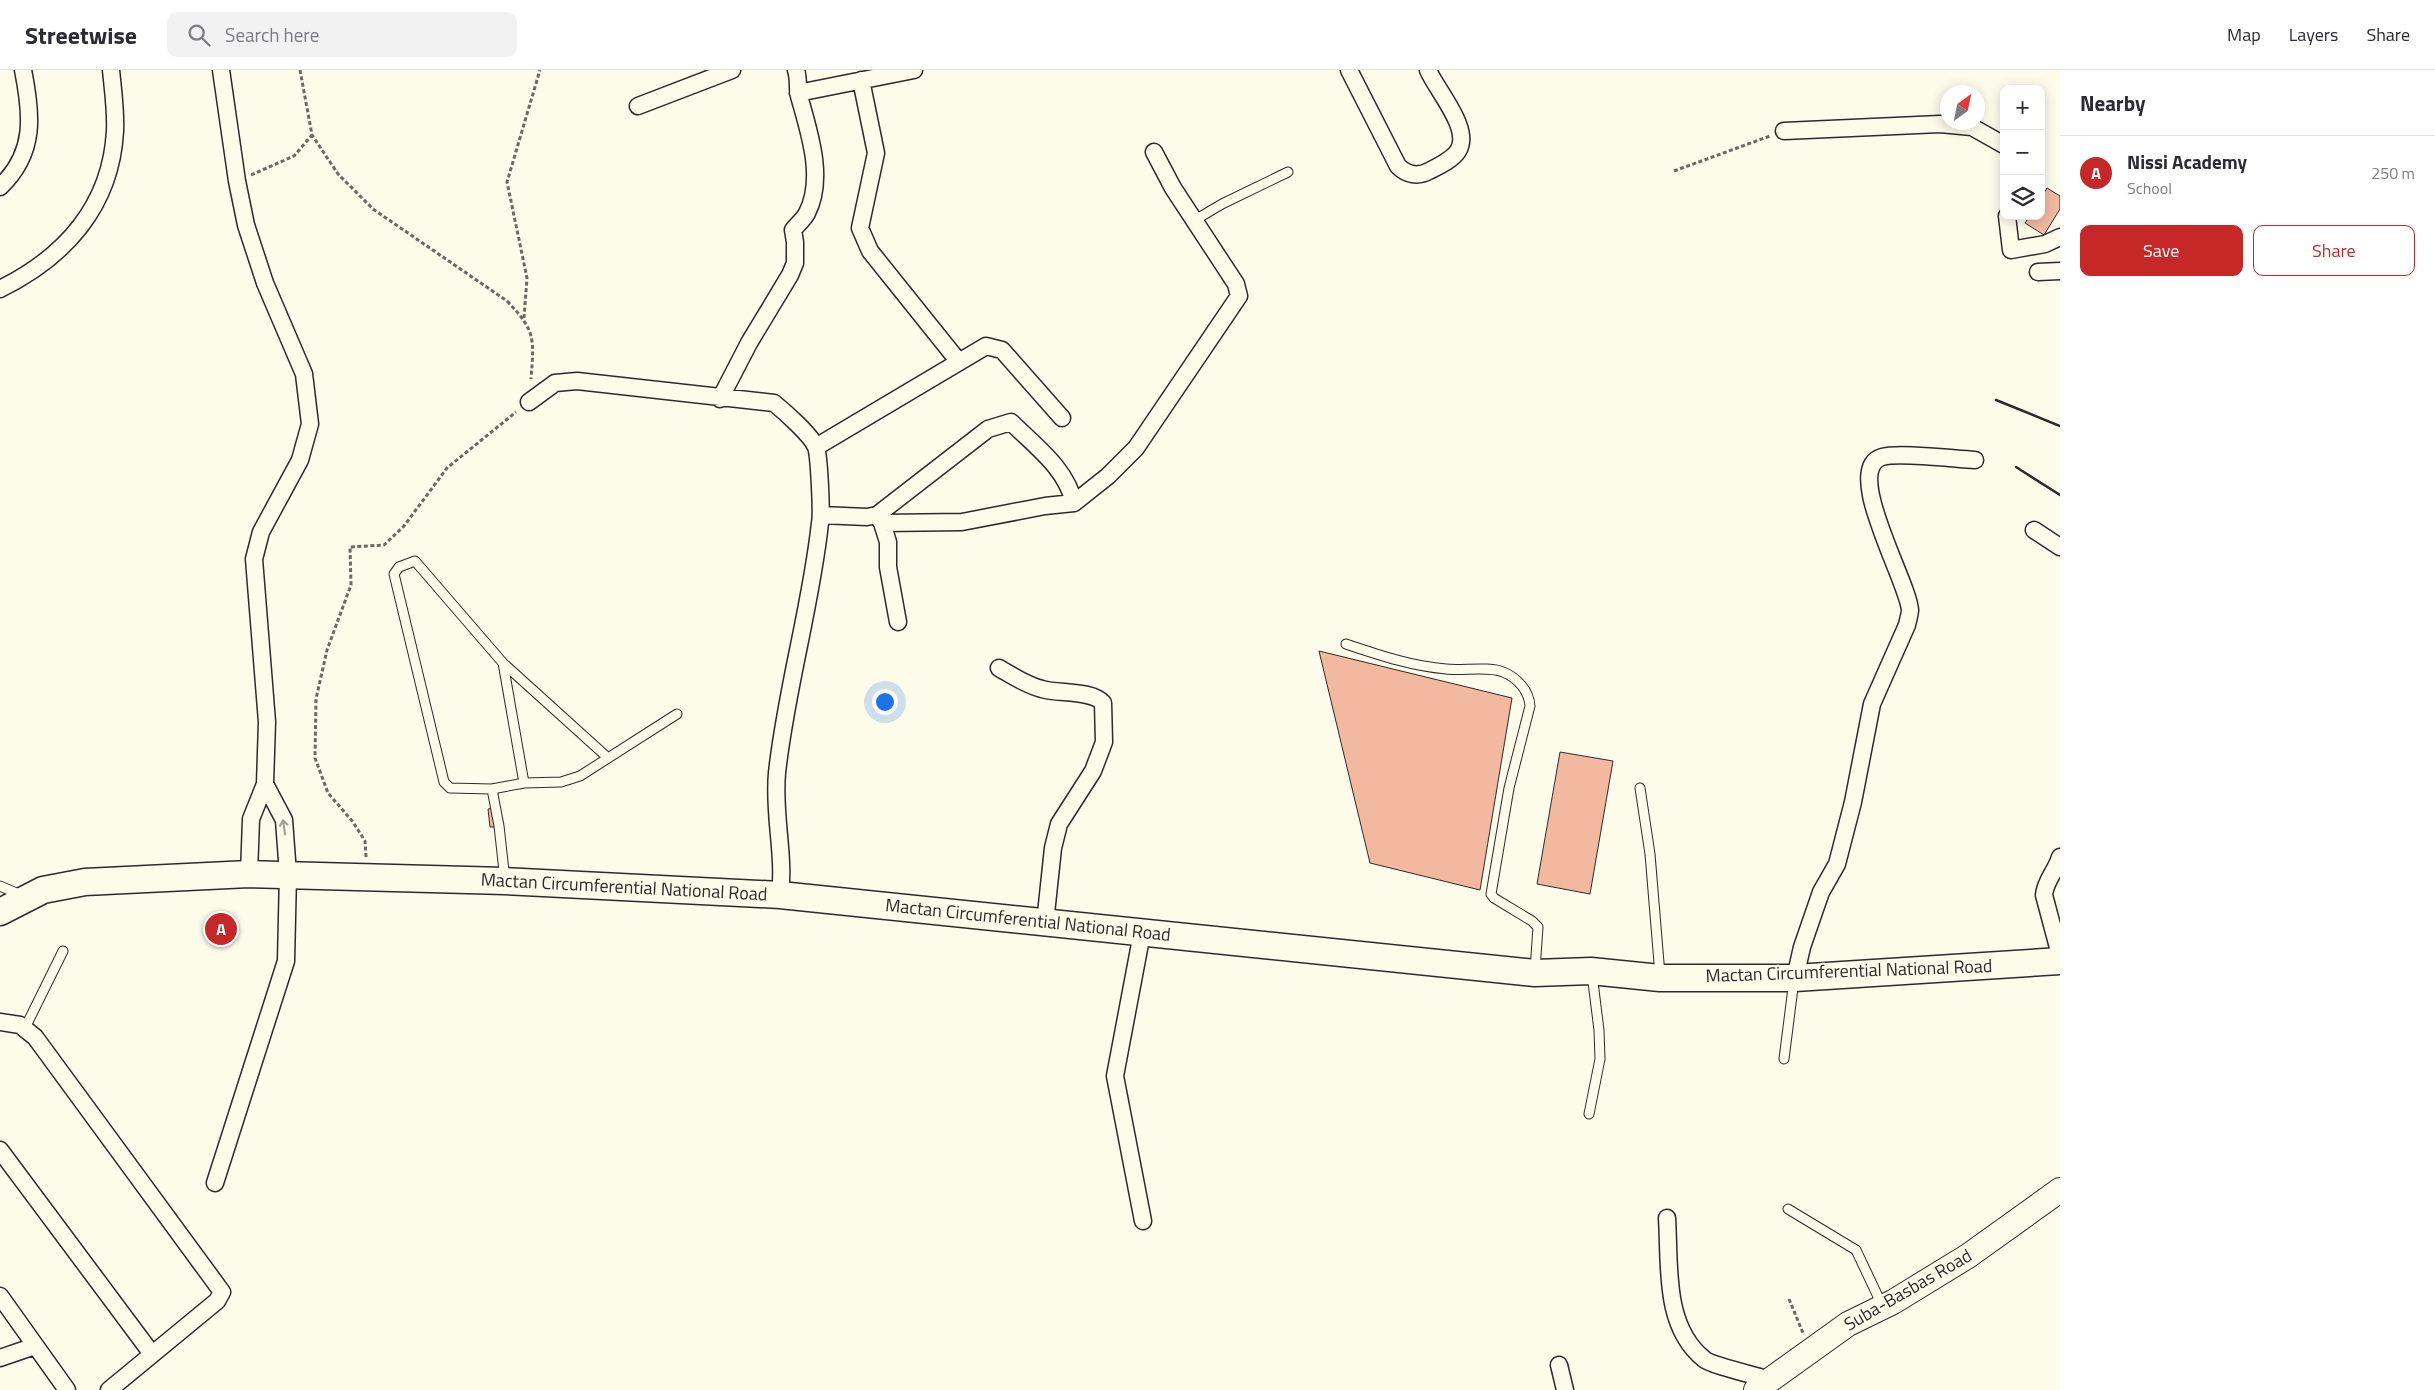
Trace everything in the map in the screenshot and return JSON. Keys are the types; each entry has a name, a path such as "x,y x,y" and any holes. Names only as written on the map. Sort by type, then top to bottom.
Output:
{"main road":[{"name":"Mactan Circumferential National Road","path":"0,912 26,897 43,890 85,882 249,874 288,874 505,881 780,894 990,915 1045,924 1535,972 1591,971 1660,978 1795,978 2060,961"}],"street":[{"path":"0,187 20,161 29,138 29,104 23,70"},
{"path":"0,289 35,270 58,251 81,226 99,196 110,166 115,132 111,70"},
{"path":"221,70 237,181 246,225 265,282 304,374 310,424 300,460 261,532 254,560 266,713 265,784 251,819 249,874"},
{"path":"638,106 732,70"},
{"path":"720,398 749,343 790,275 795,264 796,242 792,236 793,230 807,213 814,192 816,176 809,133 798,93 796,70"},
{"path":"798,93 914,70"},
{"path":"1349,70 1398,166 1403,171 1412,175 1427,172 1453,156 1462,143 1460,127 1428,70"},
{"path":"861,80 876,153 860,228 870,250 959,362"},
{"path":"1784,131 1940,124 1972,127 2000,143"},
{"path":"821,515 962,522 1045,506 1074,503 1108,476 1136,448 1239,296 1236,284 1174,188 1154,152"},
{"path":"2007,220 2011,250 2045,244 2060,237"},
{"path":"2038,272 2060,271"},
{"path":"816,447 986,346 1002,350 1062,418"},
{"path":"529,402 555,383 577,381 774,403 790,416 816,447 821,515 818,545 794,661 777,774 776,811 782,869 780,894"},
{"path":"879,519 988,429 1011,422 1062,473 1070,487 1074,503"},
{"path":"1795,978 1802,947 1821,892 1837,864 1853,802 1872,704 1907,625 1910,611 1904,586 1870,498 1868,478 1870,468 1876,461 1890,456 1975,460"},
{"path":"879,519 888,542 888,567 898,622"},
{"path":"2034,530 2060,547"},
{"path":"999,668 1043,690 1089,695 1099,698 1103,702 1104,742 1093,771 1059,824 1052,848 1045,924"},
{"path":"215,1183 286,961 288,874 284,820 265,784"},
{"path":"2060,857 2058,867 2045,887 2044,895 2060,955"},
{"path":"1142,933 1115,1076 1143,1221"},
{"path":"0,1022 14,1023 25,1028 35,1037 222,1292 217,1301 109,1390"},
{"path":"2,1158 152,1354"},
{"name":"Suba-Basbas Road","path":"1763,1385 1848,1324 1883,1307 1968,1256 2060,1190"},
{"path":"1667,1218 1671,1293 1675,1318 1704,1360 1763,1385"},
{"path":"0,1296 67,1390"},
{"path":"0,1358 35,1346"},
{"path":"1559,1366 1565,1390"}],"lane":[{"path":"1195,220 1222,204 1288,172"},
{"path":"607,757 503,663 415,561 399,566 394,574 444,782 450,788 492,789 524,783 561,782 580,776 677,714"},
{"path":"1346,644 1407,664 1447,669 1500,671 1515,679 1527,693 1530,706 1509,788 1491,892 1494,898 1532,921 1538,927 1535,972"},
{"path":"503,663 524,783"},
{"path":"1640,788 1650,854 1660,978"},
{"path":"492,789 499,826 505,881"},
{"path":"0,886 26,897"},
{"path":"25,1028 62,951"},
{"path":"1589,1114 1600,1059 1599,1030 1591,971"},
{"path":"1784,1059 1795,978"},
{"path":"1788,1210 1856,1250 1883,1307"}],"path":[{"path":"300,70 312,135 338,174 373,209 507,301 524,318 534,343 529,402 447,468 404,526 384,545 350,547 350,585 327,650 316,699 315,758 328,793 353,822 365,841 368,878"},
{"path":"524,318 527,278 507,182 520,132 536,90 540,70"},
{"path":"1674,171 1784,131"},
{"path":"237,181 294,156 312,135"},
{"path":"1789,1299 1811,1350"}],"building":[{"path":"2047,188 2060,196 2060,209 2044,235 2025,223 2027,220 2045,220 2045,191"},
{"path":"1319,651 1512,698 1480,890 1370,863"},
{"path":"1560,752 1613,761 1590,894 1537,884"},
{"path":"495,808 498,827 490,827 488,809"}],"wall":[{"path":"1996,400 2060,426"},
{"path":"2016,467 2060,495"}],"place":[{"name":"Nissi Academy","path":"221,929"}]}
